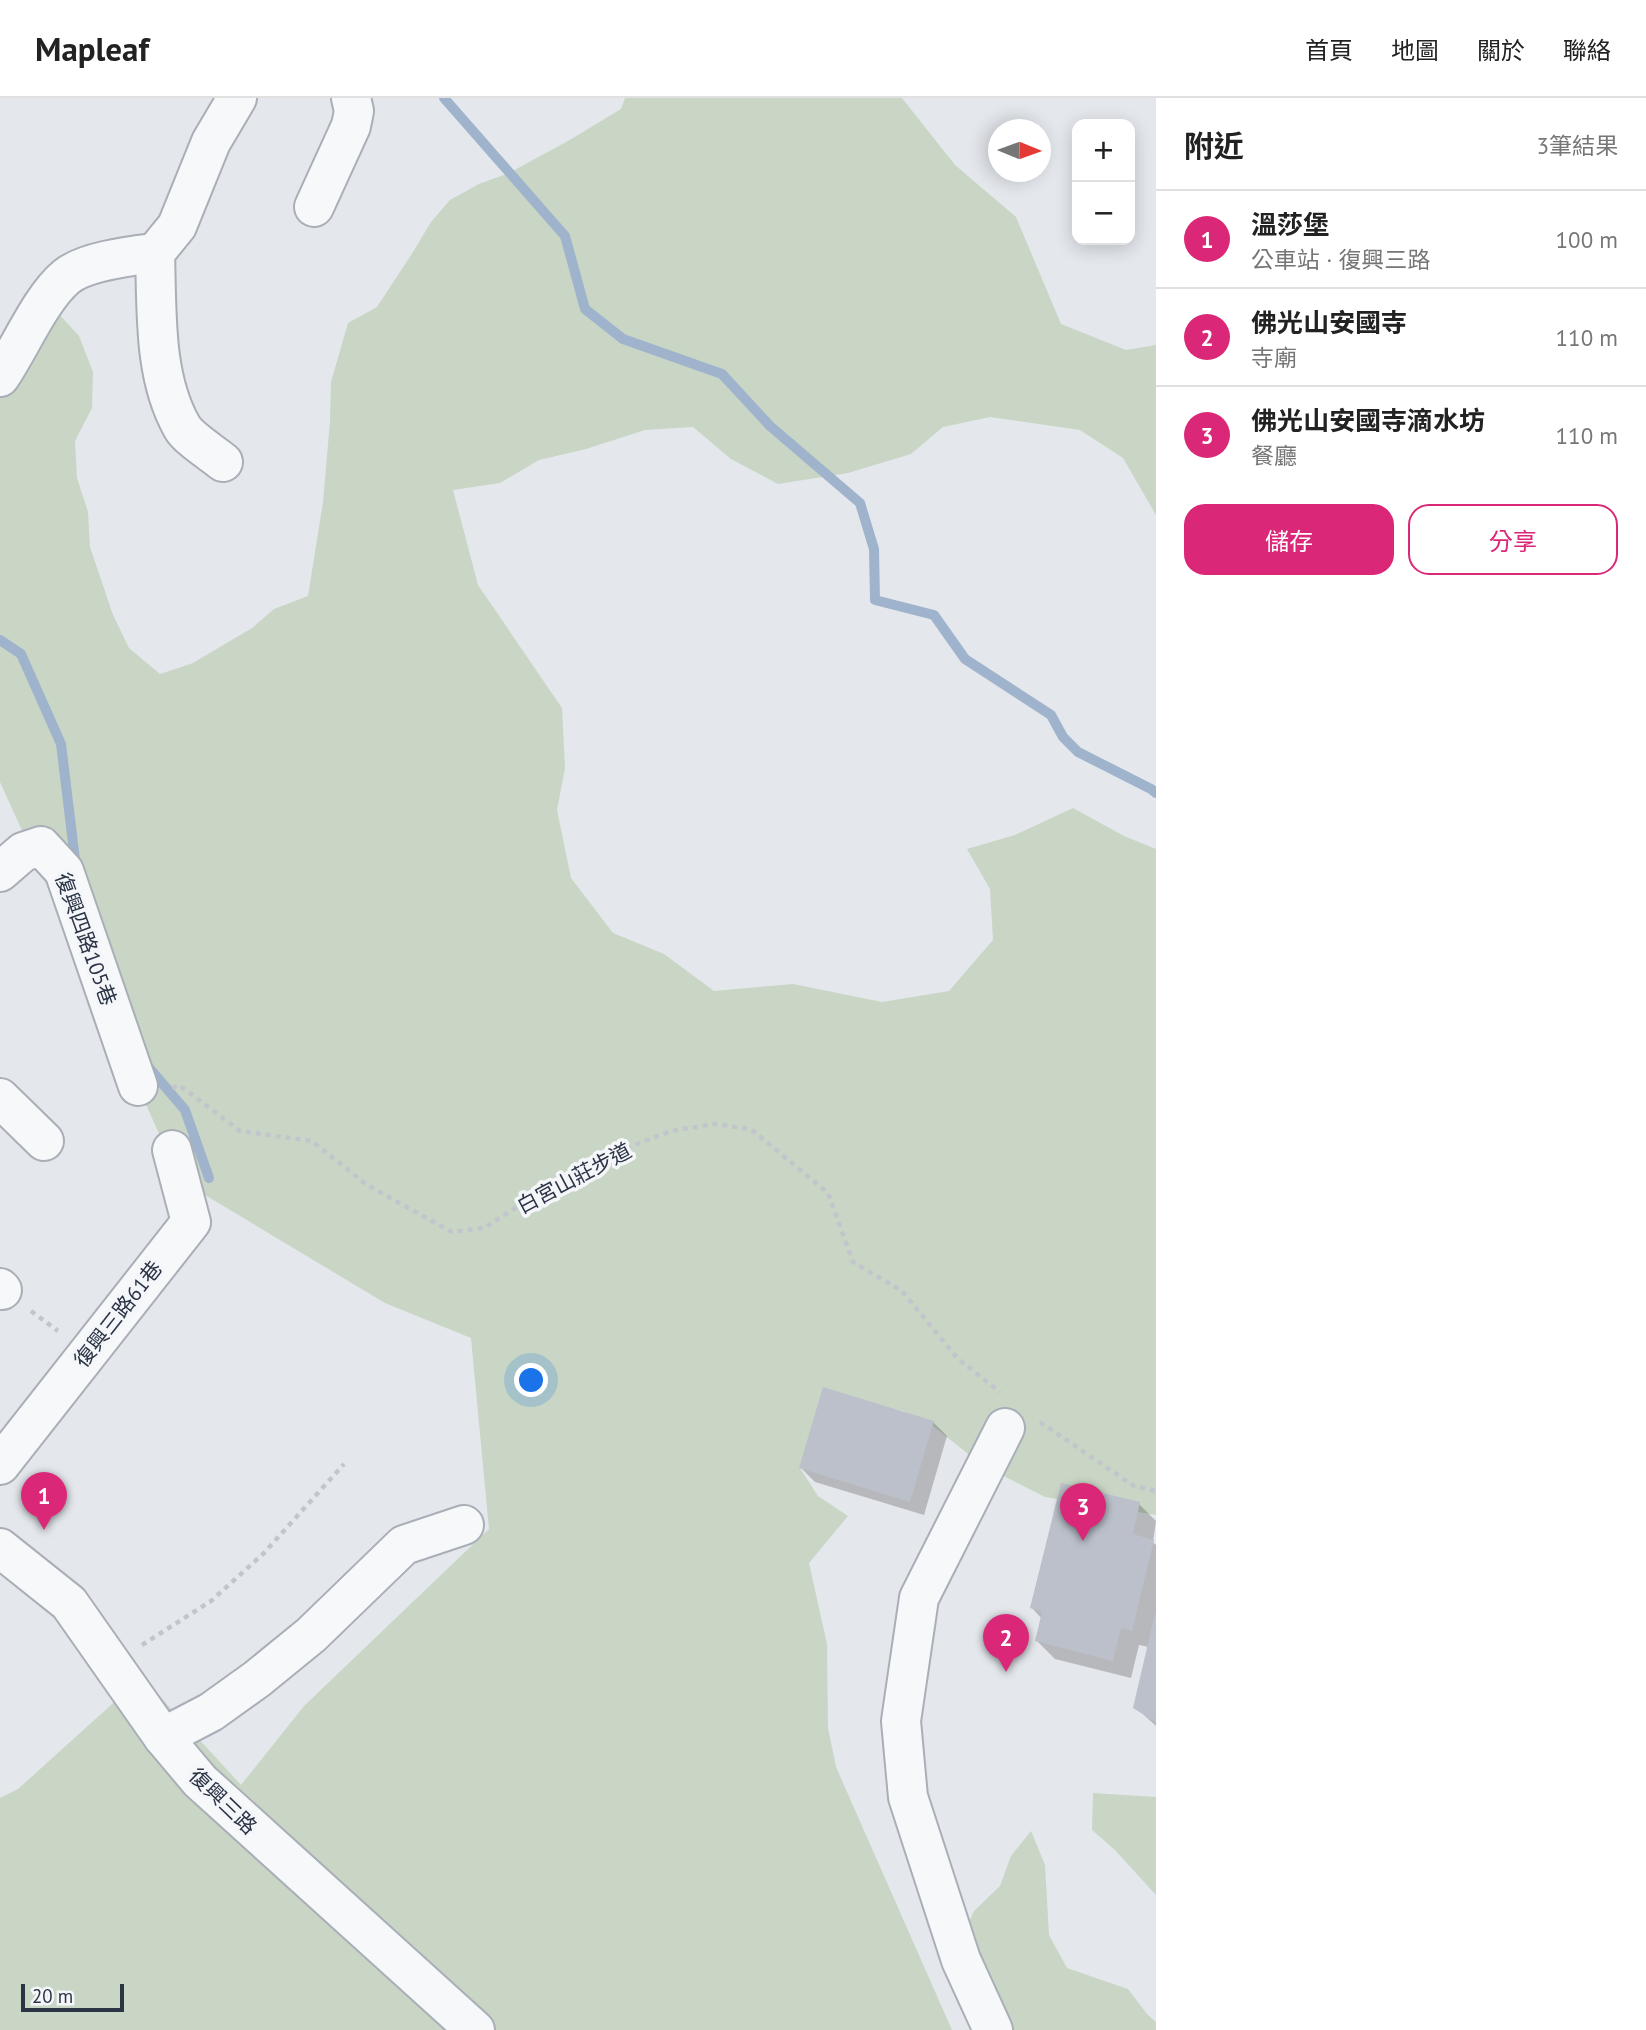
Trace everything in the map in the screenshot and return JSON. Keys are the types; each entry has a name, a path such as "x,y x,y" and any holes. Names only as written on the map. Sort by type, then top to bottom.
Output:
{"street":[{"path":"223,462 183,430 166,388 158,335 155,253 177,226 211,142 237,98"},
{"path":"314,207 351,126 354,111 351,98"},
{"path":"0,377 47,298 67,275 101,262 155,253"},
{"name":"復興四路105巷","path":"0,872 23,852 41,846 64,871 138,1086"},
{"path":"0,1098 44,1141"},
{"name":"復興三路61巷","path":"0,1465 191,1222 172,1150"},
{"path":"993,2030 961,1960 908,1797 901,1721 919,1598 1014,1414"},
{"path":"163,1737 211,1712 279,1661 311,1635 404,1545 464,1525"},
{"name":"復興三路","path":"0,1548 69,1603 163,1737 200,1782 475,2030"}],"path":[{"name":"白宮山莊步道","path":"138,1086 160,1093 179,1085 240,1130 312,1141 367,1185 452,1232 484,1228 558,1181 603,1157 671,1131 714,1124 751,1129 828,1193 853,1262 902,1291 958,1359 1014,1414 1134,1486 1156,1490"},
{"path":"1,1289 88,1352"},
{"path":"112,1665 211,1601 263,1554 344,1464"}],"green space":[{"path":"625,98 902,98 955,165 1016,217 1061,324 1126,350 1156,345 1156,515 1123,458 1080,430 990,417 943,427 911,454 848,473 778,484 731,459 693,427 645,430 586,449 539,460 500,483 453,490 478,585 562,708 565,768 557,810 571,878 613,933 664,954 714,991 793,984 882,1002 949,991 993,940 990,889 967,849 1015,835 1073,808 1124,836 1156,849 1156,1515 1045,1497 982,1465 933,1426 903,1411 873,1405 800,1468 818,1496 848,1516 809,1563 827,1644 828,1728 836,1767 952,2030 0,2030 0,1798 18,1789 142,1677 241,1785 304,1706 489,1529 471,1338 385,1303 180,1180 0,782 0,385 58,313 79,336 93,372 92,408 75,441 77,478 88,512 90,547 113,615 129,648 160,674 193,663 252,628 274,609 308,596 323,502 331,382 348,323 377,307 431,222 450,200 479,184 509,173 568,141 621,109"},
{"path":"1093,1793 1156,1797 1156,1895 1114,1849 1092,1830"},
{"path":"1031,1831 1045,1865 1049,1935 1067,1968 1128,1989 1156,2022 1156,2030 1001,2030 960,1942 974,1911 1000,1886 1011,1856"}],"building":[{"path":"823,1387 934,1421 910,1502 799,1468"},
{"path":"1061,1483 1140,1502 1133,1534 1154,1540 1132,1631 1121,1628 1113,1661 1035,1641 1042,1612 1030,1608"},
{"path":"1156,1613 1156,1722 1133,1708"}],"waterway":[{"path":"444,98 565,236 585,309 623,339 722,374 770,426 860,503 874,549 875,600 934,615 965,659 1051,715 1063,737 1078,752 1156,793"},
{"path":"0,640 21,654 61,744 76,868"},
{"path":"145,1063 185,1110 209,1178"}],"place":[{"name":"溫莎堡","path":"44,1530"},
{"name":"佛光山安國寺滴水坊","path":"1083,1541"},
{"name":"佛光山安國寺","path":"1006,1672"}]}
